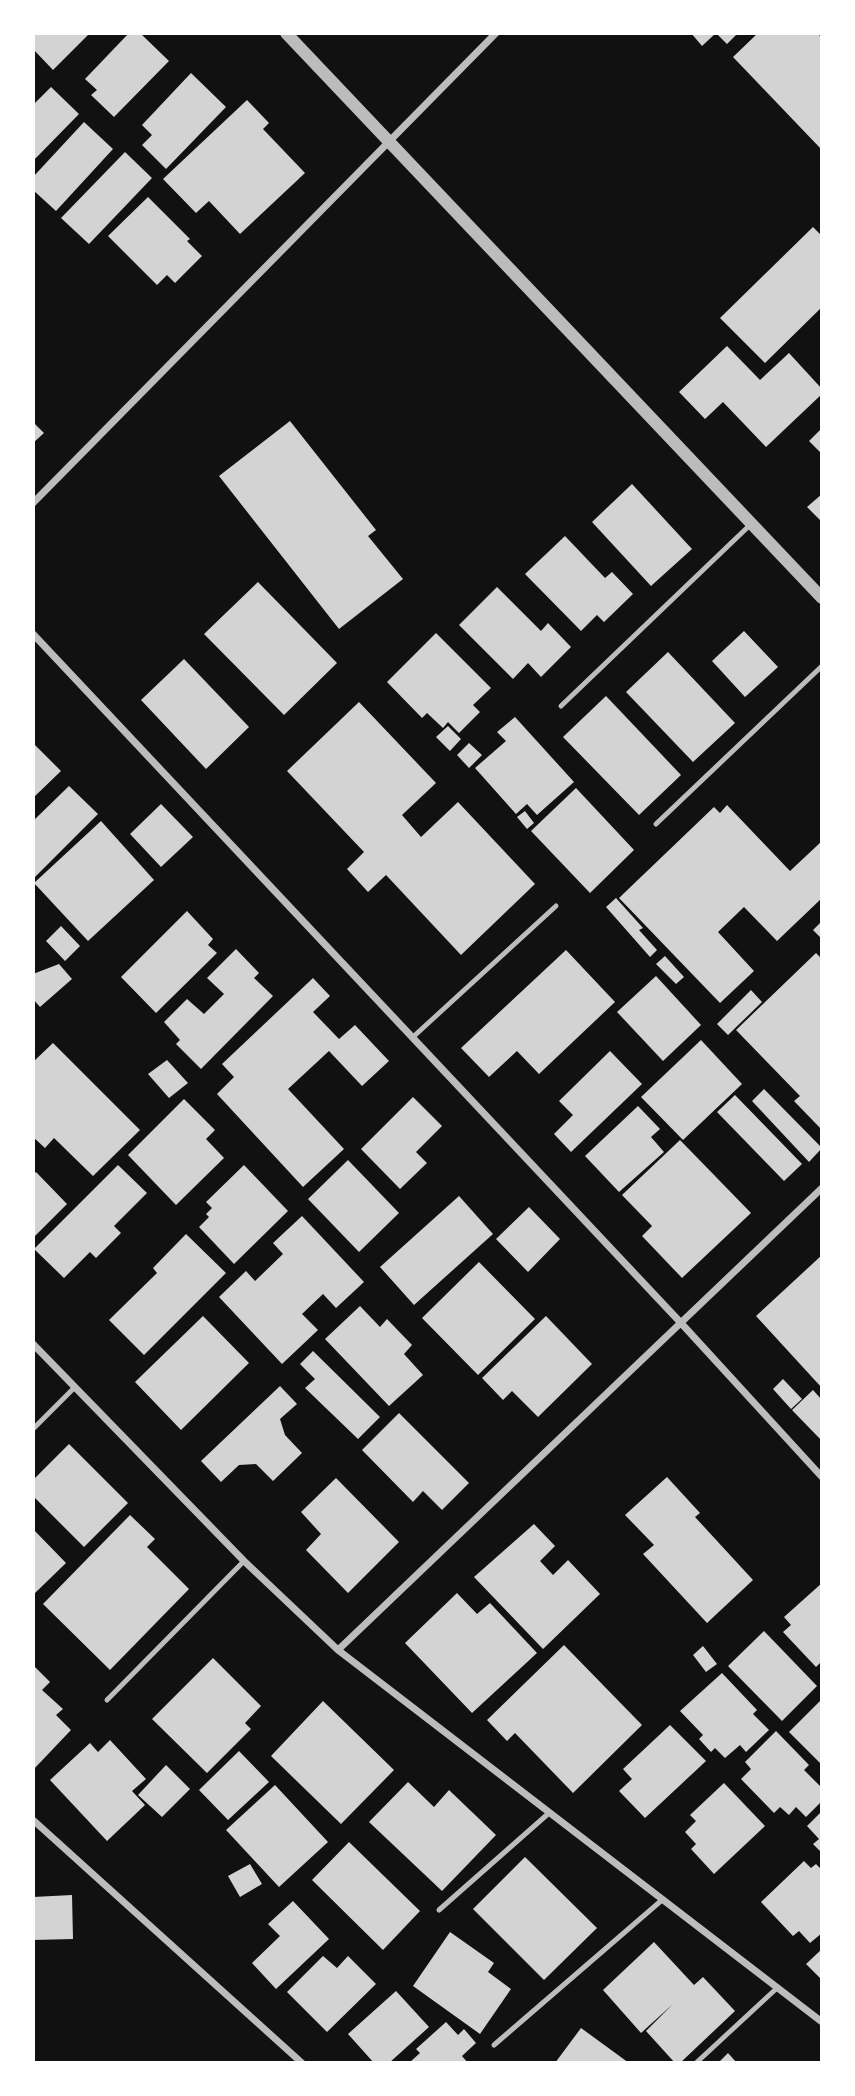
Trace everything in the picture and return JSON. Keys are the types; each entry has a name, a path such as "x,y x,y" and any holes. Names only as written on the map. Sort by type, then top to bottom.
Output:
{"street":[{"path":"286,33 822,598"},
{"path":"33,503 496,33"},
{"path":"33,634 681,1323 822,1477"},
{"path":"338,1650 822,1188"},
{"path":"33,1344 244,1561 338,1650 822,2022"},
{"path":"33,1820 302,2063"}],"lane":[{"path":"561,706 751,523"},
{"path":"656,824 822,666"},
{"path":"413,1037 556,906"},
{"path":"33,1429 75,1387"},
{"path":"107,1700 244,1561"},
{"path":"439,1910 549,1812"},
{"path":"494,2045 662,1900"},
{"path":"696,2063 777,1988"}],"building":[{"path":"33,33 90,33 53,70 33,49"},
{"path":"129,33 140,33 169,61 114,117 91,95 97,90 85,79"},
{"path":"691,33 716,33 702,46"},
{"path":"716,33 738,33 727,44"},
{"path":"758,33 817,33 822,38 822,150 733,57"},
{"path":"191,73 226,107 166,169 142,145 152,135 142,125"},
{"path":"51,87 79,114 33,161 33,105"},
{"path":"247,100 269,123 263,129 305,173 240,234 209,201 196,213 163,179"},
{"path":"84,122 113,149 56,211 33,190 33,177"},
{"path":"125,152 152,178 89,244 61,218"},
{"path":"148,197 190,239 187,241 202,256 175,283 167,275 157,285 108,236"},
{"path":"813,227 822,236 822,307 765,363 720,318"},
{"path":"727,346 760,380 789,353 822,389 822,394 766,447 723,402 705,419 679,392"},
{"path":"290,421 376,530 368,536 403,579 339,629 219,476"},
{"path":"33,422 44,433 33,443"},
{"path":"822,428 822,454 809,441"},
{"path":"632,484 692,549 651,586 592,522"},
{"path":"822,494 822,522 807,507"},
{"path":"565,536 605,578 612,572 633,594 604,622 597,615 581,631 525,574"},
{"path":"258,582 337,663 284,715 204,634"},
{"path":"497,587 541,631 548,623 571,647 541,677 528,663 513,679 459,625"},
{"path":"744,631 778,667 745,697 712,661"},
{"path":"436,633 491,688 473,705 480,712 459,733 448,722 443,728 427,713 422,718 387,682"},
{"path":"668,652 735,723 693,762 626,692"},
{"path":"184,659 249,727 206,769 141,700"},
{"path":"606,696 681,775 639,815 563,737"},
{"path":"359,702 436,783 402,815 421,837 458,802 535,884 461,955 386,875 368,892 347,869 364,852 287,771"},
{"path":"515,717 574,782 537,815 527,804 516,814 475,768 506,741 497,732"},
{"path":"448,726 461,739 450,751 436,737"},
{"path":"33,743 61,771 33,798"},
{"path":"469,743 482,755 469,768 457,755"},
{"path":"69,786 98,814 33,879 33,821"},
{"path":"576,788 634,850 590,893 531,831"},
{"path":"161,804 193,837 161,867 130,834"},
{"path":"727,805 790,871 822,841 822,898 777,941 744,907 718,932 754,971 720,1003 619,898 714,807 720,813"},
{"path":"525,811 534,823 527,829 517,817"},
{"path":"101,821 154,880 88,941 34,883"},
{"path":"616,898 643,928 639,930 657,950 650,957 606,907"},
{"path":"187,911 213,939 208,945 217,953 156,1013 121,977"},
{"path":"822,921 822,939 813,930"},
{"path":"61,926 80,946 65,961 46,941"},
{"path":"236,949 259,973 254,978 273,996 201,1069 176,1044 180,1040 164,1022 187,999 204,1014 224,994 207,978"},
{"path":"566,950 615,1002 539,1074 517,1051 489,1077 461,1048"},
{"path":"816,953 822,959 822,1130 794,1101 800,1096 736,1030"},
{"path":"665,956 684,977 676,984 656,964"},
{"path":"59,964 72,979 40,1007 33,999 33,974"},
{"path":"656,976 701,1025 663,1061 617,1012"},
{"path":"313,978 330,996 313,1012 339,1039 355,1025 389,1061 362,1086 329,1051 288,1089 344,1149 303,1187 217,1094 234,1077 222,1064"},
{"path":"751,990 762,1002 728,1035 717,1024"},
{"path":"701,1040 742,1084 683,1140 641,1097"},
{"path":"53,1043 140,1130 93,1176 54,1138 45,1148 33,1137 33,1062"},
{"path":"610,1051 642,1084 571,1152 554,1134 573,1115 559,1101"},
{"path":"167,1060 188,1083 169,1098 148,1074"},
{"path":"764,1089 822,1148 809,1162 752,1101"},
{"path":"735,1095 802,1164 784,1181 717,1112"},
{"path":"413,1097 442,1126 416,1152 427,1163 400,1189 361,1149"},
{"path":"184,1099 215,1130 206,1139 224,1158 176,1205 128,1155"},
{"path":"638,1106 660,1129 651,1137 664,1152 619,1192 585,1156"},
{"path":"680,1140 751,1213 682,1278 642,1236 652,1226 622,1195"},
{"path":"348,1160 399,1213 359,1252 308,1199"},
{"path":"118,1165 147,1193 114,1226 121,1233 96,1258 90,1252 64,1278 34,1249"},
{"path":"244,1165 288,1211 234,1264 199,1227 209,1217 206,1214 212,1208 206,1202"},
{"path":"36,1172 67,1204 33,1238 33,1175"},
{"path":"459,1196 493,1234 414,1305 380,1267"},
{"path":"529,1207 560,1239 528,1272 496,1239"},
{"path":"302,1216 364,1282 336,1308 323,1294 302,1314 318,1330 282,1364 219,1297 246,1271 255,1281 283,1254 273,1243"},
{"path":"186,1234 226,1273 144,1355 109,1320 157,1273 153,1268"},
{"path":"822,1255 822,1388 756,1316"},
{"path":"479,1262 535,1319 478,1375 422,1318"},
{"path":"360,1306 380,1327 387,1319 412,1345 404,1354 423,1375 389,1406 325,1339"},
{"path":"203,1316 249,1363 181,1430 135,1382"},
{"path":"546,1316 592,1364 538,1417 512,1391 503,1400 482,1378"},
{"path":"313,1351 380,1417 358,1439 305,1388 315,1379 300,1364"},
{"path":"783,1379 802,1399 791,1409 773,1389"},
{"path":"280,1386 297,1404 280,1419 285,1435 302,1453 273,1481 256,1464 239,1465 221,1482 201,1461"},
{"path":"813,1390 822,1400 822,1441 792,1410"},
{"path":"399,1413 469,1483 442,1510 423,1491 413,1502 362,1450"},
{"path":"69,1444 128,1503 84,1547 33,1496 33,1480"},
{"path":"667,1477 700,1513 695,1517 753,1580 707,1623 643,1554 654,1545 625,1515"},
{"path":"336,1478 399,1542 348,1593 306,1550 321,1534 301,1512"},
{"path":"130,1515 155,1539 147,1547 189,1589 110,1670 43,1604"},
{"path":"534,1524 555,1546 540,1561 553,1575 568,1560 600,1594 543,1649 474,1577"},
{"path":"33,1529 66,1563 33,1595"},
{"path":"822,1583 822,1661 816,1667 783,1632 791,1625 784,1617"},
{"path":"457,1593 477,1614 490,1603 537,1653 472,1713 405,1643"},
{"path":"764,1631 817,1686 782,1721 728,1666"},
{"path":"564,1645 642,1725 573,1793 515,1733 507,1741 487,1720"},
{"path":"703,1646 717,1664 706,1672 693,1655"},
{"path":"213,1658 261,1706 245,1723 251,1729 207,1773 152,1719"},
{"path":"33,1665 50,1682 42,1690 63,1709 56,1715 71,1730 33,1770"},
{"path":"722,1673 757,1710 753,1714 769,1730 746,1752 740,1745 725,1758 715,1748 711,1752 699,1739 703,1735 680,1711"},
{"path":"323,1701 394,1770 341,1824 271,1756"},
{"path":"822,1702 822,1765 789,1732"},
{"path":"670,1725 706,1761 645,1818 619,1791 632,1779 623,1769"},
{"path":"776,1731 809,1765 804,1770 822,1788 822,1801 806,1817 796,1807 789,1815 780,1807 774,1813 741,1779 751,1769 745,1762"},
{"path":"110,1740 146,1779 132,1791 145,1805 107,1841 50,1780 90,1743 98,1752"},
{"path":"239,1751 269,1782 228,1820 199,1790"},
{"path":"166,1765 190,1789 162,1817 138,1795"},
{"path":"408,1782 434,1807 449,1790 496,1835 442,1891 369,1822"},
{"path":"724,1783 765,1826 714,1874 691,1849 696,1844 685,1832 696,1821 690,1815"},
{"path":"275,1785 328,1842 279,1887 226,1830"},
{"path":"822,1811 822,1853 813,1844 819,1839 807,1826"},
{"path":"349,1842 420,1911 383,1950 312,1880"},
{"path":"525,1857 597,1928 544,1980 473,1909"},
{"path":"804,1861 811,1868 816,1864 822,1870 822,1933 810,1943 799,1931 793,1936 761,1902"},
{"path":"250,1864 262,1884 240,1897 228,1876"},
{"path":"72,1895 73,1939 33,1940 33,1897"},
{"path":"293,1901 329,1939 276,1989 252,1963 280,1936 268,1924"},
{"path":"450,1932 494,1963 488,1972 511,1989 480,2034 413,1986"},
{"path":"654,1942 694,1985 703,1977 735,2011 680,2063 675,2063 646,2031 673,2004 641,2033 603,1990"},
{"path":"822,1949 822,1980 806,1964"},
{"path":"323,1956 337,1968 348,1956 376,1984 327,2032 287,1992"},
{"path":"396,1991 429,2027 389,2063 374,2063 348,2034"},
{"path":"446,2022 458,2035 464,2029 476,2043 462,2056 468,2063 409,2063 420,2053 416,2049"},
{"path":"581,2028 629,2063 555,2063"},
{"path":"728,2053 737,2063 718,2063"}]}
